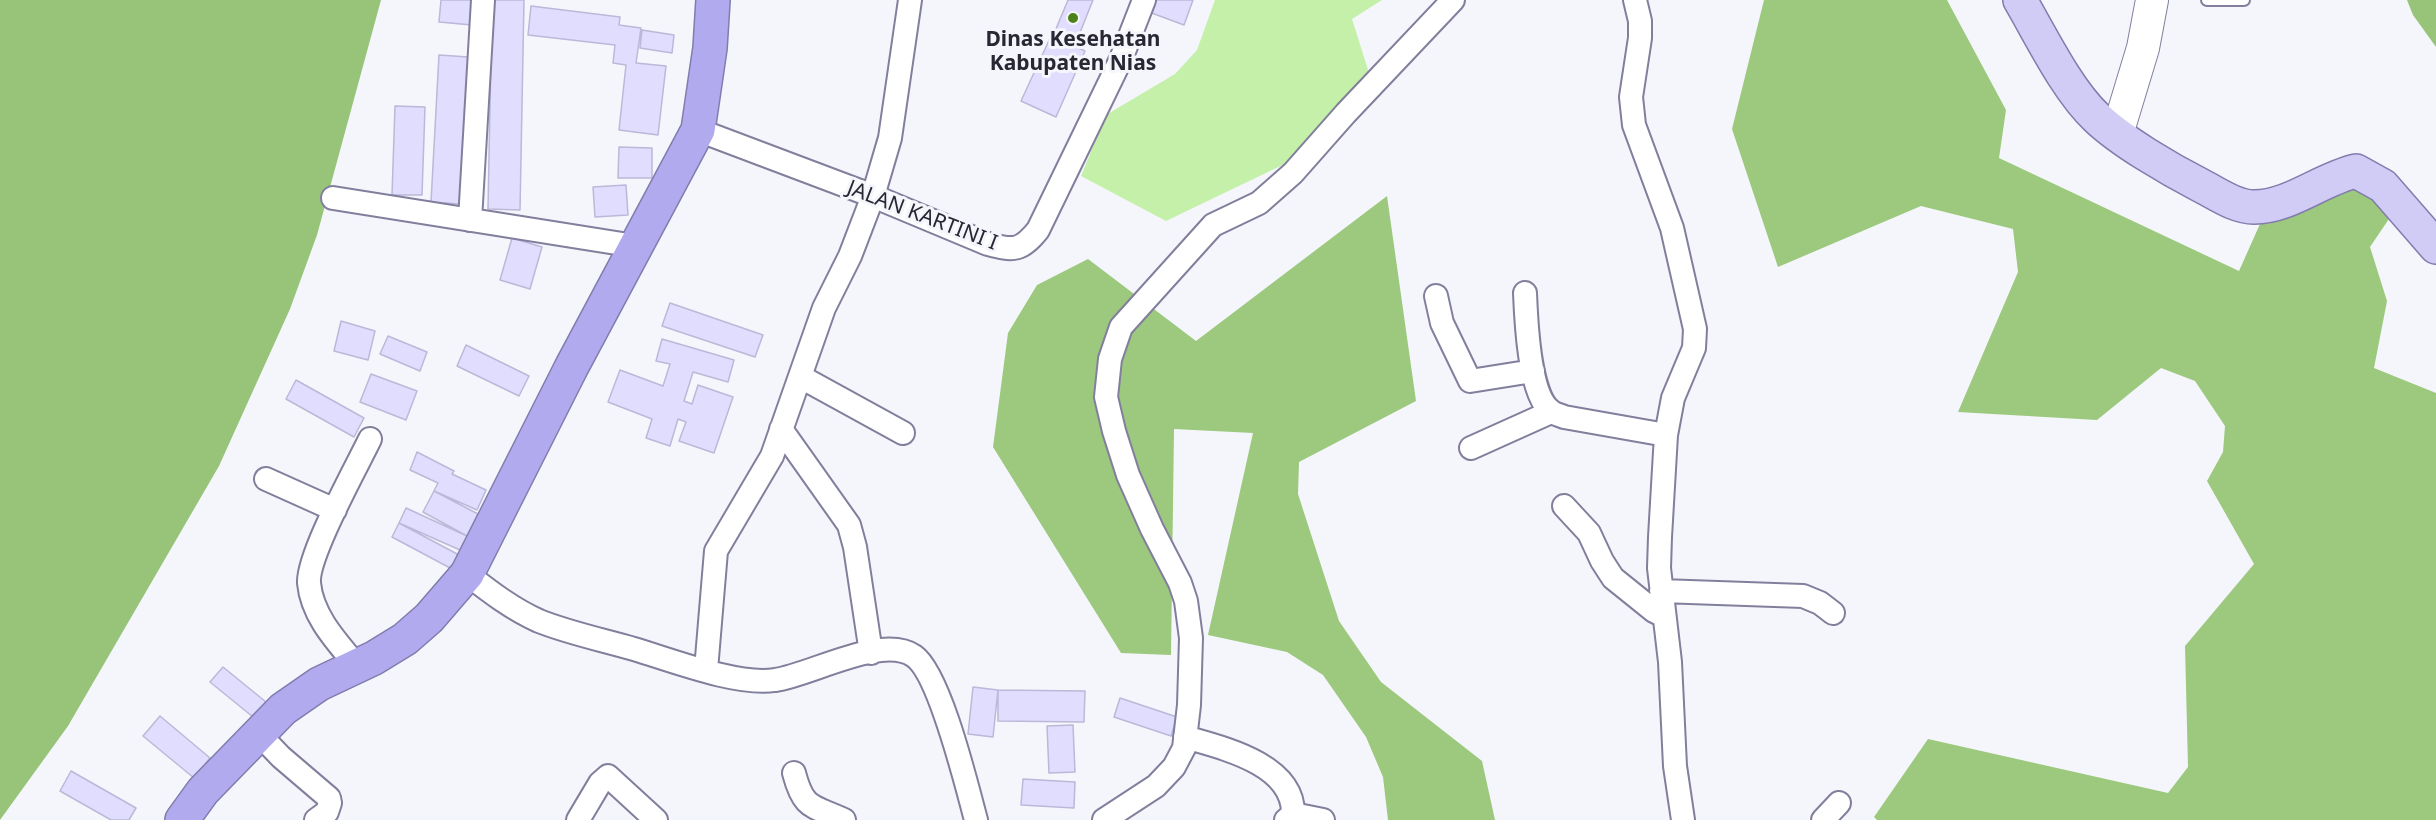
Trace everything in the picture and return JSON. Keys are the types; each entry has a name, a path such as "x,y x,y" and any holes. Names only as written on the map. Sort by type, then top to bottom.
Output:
{"highway":[{"path":"182,820 204,791 283,709 302,695 405,639 429,618 467,574 572,366 698,130 709,57 713,0"}],"main road":[{"path":"2020,0 2070,83 2096,117 2117,134 2190,180 2238,204 2251,207 2268,206 2300,194 2336,176 2355,171 2383,186 2436,247"}],"street":[{"path":"470,220 483,0"},
{"path":"706,670 716,551 772,456 824,308 850,256 873,196 890,138 910,0"},
{"name":"JALAN KARTINI I","path":"698,130 873,196 988,244 1006,249 1018,248 1028,243 1038,230 1116,70 1144,0"},
{"path":"1104,820 1156,786 1174,767 1184,748 1191,638 1186,600 1128,475 1106,397 1110,359 1121,327 1213,225 1259,203 1293,173 1353,105 1453,0"},
{"path":"1635,0 1640,29 1631,97 1634,125 1672,228 1695,329 1694,348 1673,398 1666,435 1660,537 1661,591 1670,662 1675,766 1679,808 1683,820"},
{"path":"2117,134 2141,58 2152,0"},
{"path":"333,198 635,246"},
{"path":"1525,293 1526,338 1533,371 1545,405 1551,412 1564,417 1666,435"},
{"path":"1437,296 1442,323 1470,381 1533,371"},
{"path":"801,377 903,433"},
{"path":"1471,448 1551,412"},
{"path":"781,429 849,525 855,547 871,652"},
{"path":"357,666 326,629 318,614 309,585 309,571 335,510 370,439"},
{"path":"266,479 335,510"},
{"path":"1564,506 1589,533 1613,578 1654,611 1664,616"},
{"path":"467,574 502,600 539,621 706,670 755,681 775,680 871,652 886,650 912,654 921,662 933,681 955,744 976,820"},
{"path":"1661,591 1803,596 1820,603 1833,613"},
{"path":"258,733 281,757 329,798 327,812 316,820"},
{"path":"1185,737 1224,748 1263,765 1280,780 1288,792 1293,806 1289,817 1323,820"},
{"path":"794,773 798,789 810,806 844,820"},
{"path":"578,820 600,783 608,776 656,820"},
{"path":"1823,820 1839,803"}],"lane":[{"path":"2207,0 2244,0"}],"shaded area":[{"path":"0,0 381,0 317,235 290,309 219,466 68,726 0,820"},
{"path":"1215,0 1382,0 1352,19 1369,73 1295,159 1166,221 1081,176 1106,115 1175,74 1197,50"},
{"path":"1764,0 1947,0 2006,110 1999,158 2239,271 2268,206 2336,176 2399,204 2370,247 2387,301 2374,368 2436,393 2436,820 1877,820 1874,817 1928,739 2168,793 2188,767 2185,646 2254,564 2207,481 2223,452 2225,426 2195,381 2161,368 2097,420 1958,412 2018,272 2013,229 1921,206 1778,267 1732,129"},
{"path":"2407,0 2436,0 2436,47 2413,15"},
{"path":"1387,196 1416,401 1299,462 1298,494 1339,621 1381,682 1482,761 1495,820 1388,820 1383,777 1366,737 1323,675 1287,652 1208,635 1253,433 1174,429 1171,655 1121,653 993,447 1008,333 1037,285 1088,259 1196,341"}],"building":[{"path":"441,0 474,0 472,25 439,22"},
{"path":"492,0 524,0 520,210 488,209"},
{"name":"Dinas Kesehatan Kabupaten Nias","path":"1068,0 1093,0 1075,45 1053,36"},
{"path":"1154,0 1193,0 1184,25 1149,12"},
{"path":"531,6 620,17 619,25 641,28 636,63 666,66 658,135 619,130 626,65 613,63 615,45 528,35"},
{"path":"642,30 674,35 672,53 640,48"},
{"path":"1051,36 1085,51 1056,117 1021,101"},
{"path":"439,55 468,57 460,204 431,202"},
{"path":"395,106 425,107 422,195 392,195"},
{"path":"619,147 652,148 652,178 618,178"},
{"path":"626,185 628,215 595,217 593,187"},
{"path":"512,238 542,247 530,289 500,280"},
{"path":"670,303 763,335 755,357 662,326"},
{"path":"341,321 375,331 368,360 334,351"},
{"path":"388,336 427,352 420,371 380,354"},
{"path":"662,339 734,360 728,382 693,372 684,401 692,404 698,385 733,397 714,453 679,441 686,422 678,419 670,446 646,438 652,419 608,402 620,370 663,386 670,364 656,361"},
{"path":"466,345 529,376 519,396 457,366"},
{"path":"371,374 417,391 406,420 360,402"},
{"path":"296,380 364,418 354,437 286,399"},
{"path":"417,452 454,471 452,474 486,490 477,510 434,491 438,483 410,470"},
{"path":"434,491 478,514 467,536 423,512"},
{"path":"406,508 467,536 460,550 399,523"},
{"path":"399,523 459,555 452,569 392,537"},
{"path":"223,667 266,702 253,717 210,682"},
{"path":"973,687 998,690 993,737 968,734"},
{"path":"998,690 1085,691 1084,722 998,721"},
{"path":"1120,698 1177,717 1171,736 1114,717"},
{"path":"160,716 210,758 194,778 143,736"},
{"path":"1073,725 1075,772 1049,773 1047,726"},
{"path":"71,771 136,808 129,820 111,820 60,791"},
{"path":"1023,779 1075,782 1074,808 1021,805"}],"place":[{"name":"Dinas Kesehatan Kabupaten Nias","path":"1073,18"}]}
